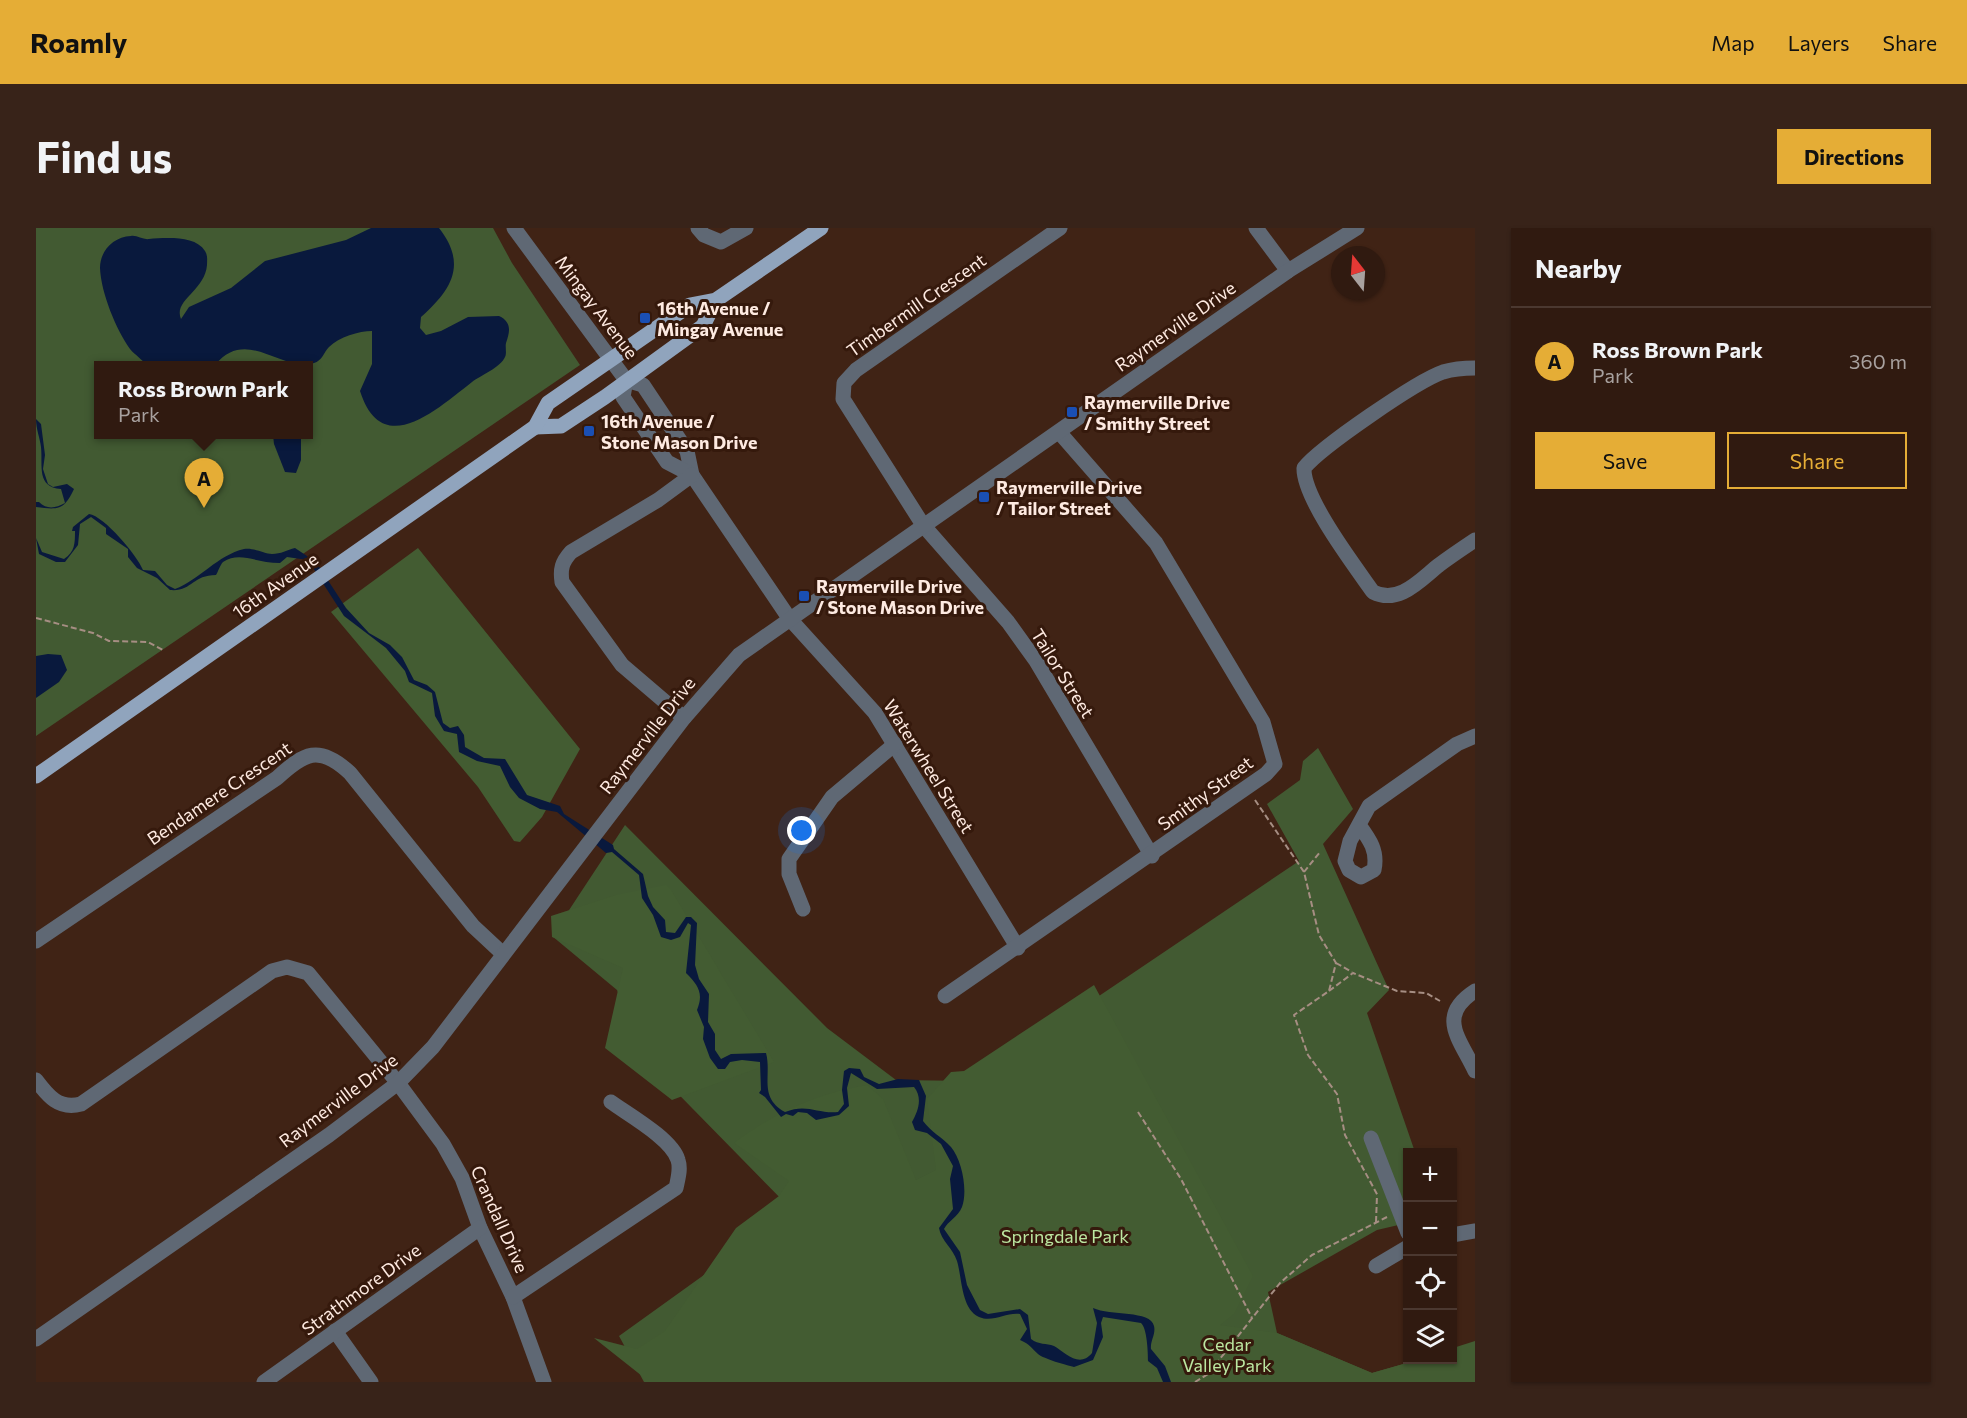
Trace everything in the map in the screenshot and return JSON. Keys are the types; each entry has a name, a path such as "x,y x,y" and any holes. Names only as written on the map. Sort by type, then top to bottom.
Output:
{"main road":[{"name":"16th Avenue","path":"36,776 535,427 548,403 690,305 716,300 821,228"},
{"name":"16th Avenue","path":"535,427 561,426 703,326 716,300"}],"street":[{"name":"Mingay Avenue","path":"514,228 626,380"},
{"path":"698,228 704,235 721,242 746,228"},
{"name":"Timbermill Crescent","path":"923,525 843,399 844,383 856,370 1060,228"},
{"path":"1256,228 1288,271"},
{"name":"Raymerville Drive","path":"36,1339 329,1135 398,1083 433,1047 502,953 684,718 739,655 1288,271 1357,228"},
{"path":"1475,368 1442,372 1390,403 1320,452 1304,468 1304,480 1325,519 1373,592 1380,595 1388,597 1402,593 1475,540"},
{"path":"626,380 643,385 687,451 692,475 667,462 661,454 623,397 626,380"},
{"name":"Smithy Street","path":"945,996 1152,856 1266,774 1275,764 1274,753 1263,722 1156,543 1059,432"},
{"path":"684,718 622,665 562,582 560,571 563,560 571,552 658,500 692,475"},
{"name":"Waterwheel Street","path":"692,475 789,618 875,713 1018,948"},
{"name":"Tailor Street","path":"923,525 1008,622 1036,661 1152,856"},
{"path":"1359,825 1369,806 1380,797 1457,744 1475,735"},
{"path":"803,909 791,882 789,858 832,797 895,744"},
{"name":"Bendamere Crescent","path":"36,941 277,778 300,758 315,754 327,756 350,773 473,926 502,953"},
{"path":"36,1080 47,1096 62,1105 81,1104 272,971 287,967 308,973 398,1083"},
{"path":"1475,991 1459,1002 1454,1011 1452,1025 1475,1071"},
{"name":"Crandall Drive","path":"398,1083 443,1144 462,1178 480,1228 513,1297 544,1382"},
{"path":"513,1297 662,1200 676,1188 680,1171 678,1158 668,1143 611,1102"},
{"path":"1371,1138 1403,1222"},
{"name":"Strathmore Drive","path":"264,1382 480,1228"},
{"path":"1457,1234 1475,1231"},
{"path":"1376,1266 1403,1250"},
{"path":"335,1331 371,1382"}],"path":[{"path":"36,618 83,630 108,641 148,642 163,650"},
{"path":"1255,800 1304,872 1319,934 1336,963 1353,973 1397,991 1426,993 1440,1001"},
{"path":"1304,872 1320,852"},
{"path":"1329,991 1336,963"},
{"path":"1353,973 1294,1015 1308,1054 1337,1094 1346,1136 1382,1202"},
{"path":"1138,1113 1181,1179 1252,1318"},
{"path":"1376,1222 1377,1195"},
{"path":"1195,1382 1208,1374 1280,1283 1312,1255 1376,1222 1400,1213"}],"green space":[{"path":"36,228 493,228 512,263 580,365 36,736"},
{"path":"418,548 580,749 542,817 520,842 514,841 478,787 331,612"},
{"name":"Cedar Valley Park","path":"1318,748 1353,809 1323,844 1389,990 1367,1013 1414,1148 1403,1148 1403,1224 1377,1230 1268,1292 1277,1333 1372,1373 1404,1364 1456,1364 1475,1382 644,1382 619,1336 793,1211 643,1058 617,990 552,936 625,825 827,1028 896,1080 973,1081 1299,861 1267,804 1300,780 1303,761"},
{"path":"666,885 774,1062 672,1100 605,1048 623,968 552,937 551,916 616,895"},
{"name":"Springdale Park","path":"1094,985 1253,1276 1234,1314 1220,1325 1277,1333 1372,1373 1403,1364 1457,1364 1457,1347 1475,1341 1475,1382 645,1382 642,1376 594,1338 637,1349 665,1331 736,1228 779,1196 789,1181 734,1143 749,1132 813,1099 867,1085 883,1099 916,1180 936,1170 927,1099 951,1072 964,1071"}],"water":[{"path":"371,228 439,228 453,254 452,276 441,297 421,317 420,328 426,335 441,331 468,317 499,316 506,321 509,328 506,355 503,361 427,415 411,423 396,426 382,423 370,412 360,391 372,364 372,331 355,333 338,340 314,363 313,361 286,361 252,350 239,350 227,354 219,361 143,361 125,341 110,310 101,278 102,256 113,242 124,237 179,239 194,242 205,251 207,265 201,282 181,306 181,319 189,307 231,288 265,261 346,240"},
{"path":"36,419 41,424 45,455 43,469 48,484 42,474 41,447"},
{"path":"273,439 301,439 301,460 296,473 285,472"},
{"path":"67,484 74,489 64,505 55,508 36,507 36,502 52,507 65,503 61,489 53,487"},
{"path":"89,514 103,521 119,537 140,563 143,570 155,571 167,585 175,589 217,562 244,549 272,554 295,548 316,562 346,608 369,633 390,645 402,657 414,680 427,685 435,692 443,723 450,728 458,726 464,735 465,747 484,758 505,759 527,795 560,806 564,814 613,845 614,849 643,874 653,907 665,920 666,932 675,933 686,917 691,917 697,923 695,965 699,979 709,994 708,1022 715,1034 715,1050 721,1059 731,1054 766,1053 771,1100 785,1112 800,1108 838,1112 844,1104 842,1090 844,1071 849,1068 860,1069 864,1077 879,1084 898,1079 919,1080 926,1096 923,1121 951,1147 961,1167 964,1200 958,1214 944,1229 960,1252 967,1285 980,1310 988,1314 1020,1309 1028,1315 1031,1339 1054,1346 1072,1358 1082,1360 1092,1353 1097,1323 1093,1308 1146,1318 1154,1326 1151,1349 1165,1366 1171,1382 1163,1382 1157,1368 1148,1361 1146,1335 1141,1323 1103,1317 1101,1323 1103,1337 1093,1360 1074,1367 1041,1356 1020,1340 1027,1329 1020,1314 984,1319 973,1313 965,1300 955,1256 942,1237 939,1228 953,1209 950,1179 953,1166 941,1144 927,1133 915,1130 912,1122 919,1100 914,1087 877,1089 851,1073 847,1088 849,1106 839,1115 816,1120 807,1113 798,1112 793,1116 786,1114 781,1117 759,1093 761,1090 760,1062 742,1060 730,1062 725,1069 718,1069 710,1058 703,1039 704,1027 697,1010 700,999 699,990 686,973 691,925 688,923 680,937 671,940 661,937 653,915 642,898 639,875 612,852 606,853 557,812 540,809 519,798 510,787 500,766 477,761 459,752 457,734 444,731 435,716 432,693 409,682 405,671 386,648 344,616 308,560 287,557 280,563 271,563 242,557 229,559 222,563 216,575 202,578 177,590 170,590 157,578 137,568 128,557 128,549 106,534 106,528 91,517 80,524 78,545 65,562 56,562 39,554 36,538 42,552 64,559 68,556 74,543 73,527"},
{"path":"61,655 67,670 59,682 36,698 36,656"}],"place":[{"name":"16th Avenue / Mingay Avenue","path":"645,318"},
{"name":"Raymerville Drive / Smithy Street","path":"1072,412"},
{"name":"16th Avenue / Stone Mason Drive","path":"589,431"},
{"name":"Raymerville Drive / Tailor Street","path":"984,497"},
{"name":"Ross Brown Park","path":"204,508"},
{"name":"Raymerville Drive / Stone Mason Drive","path":"804,596"}]}
